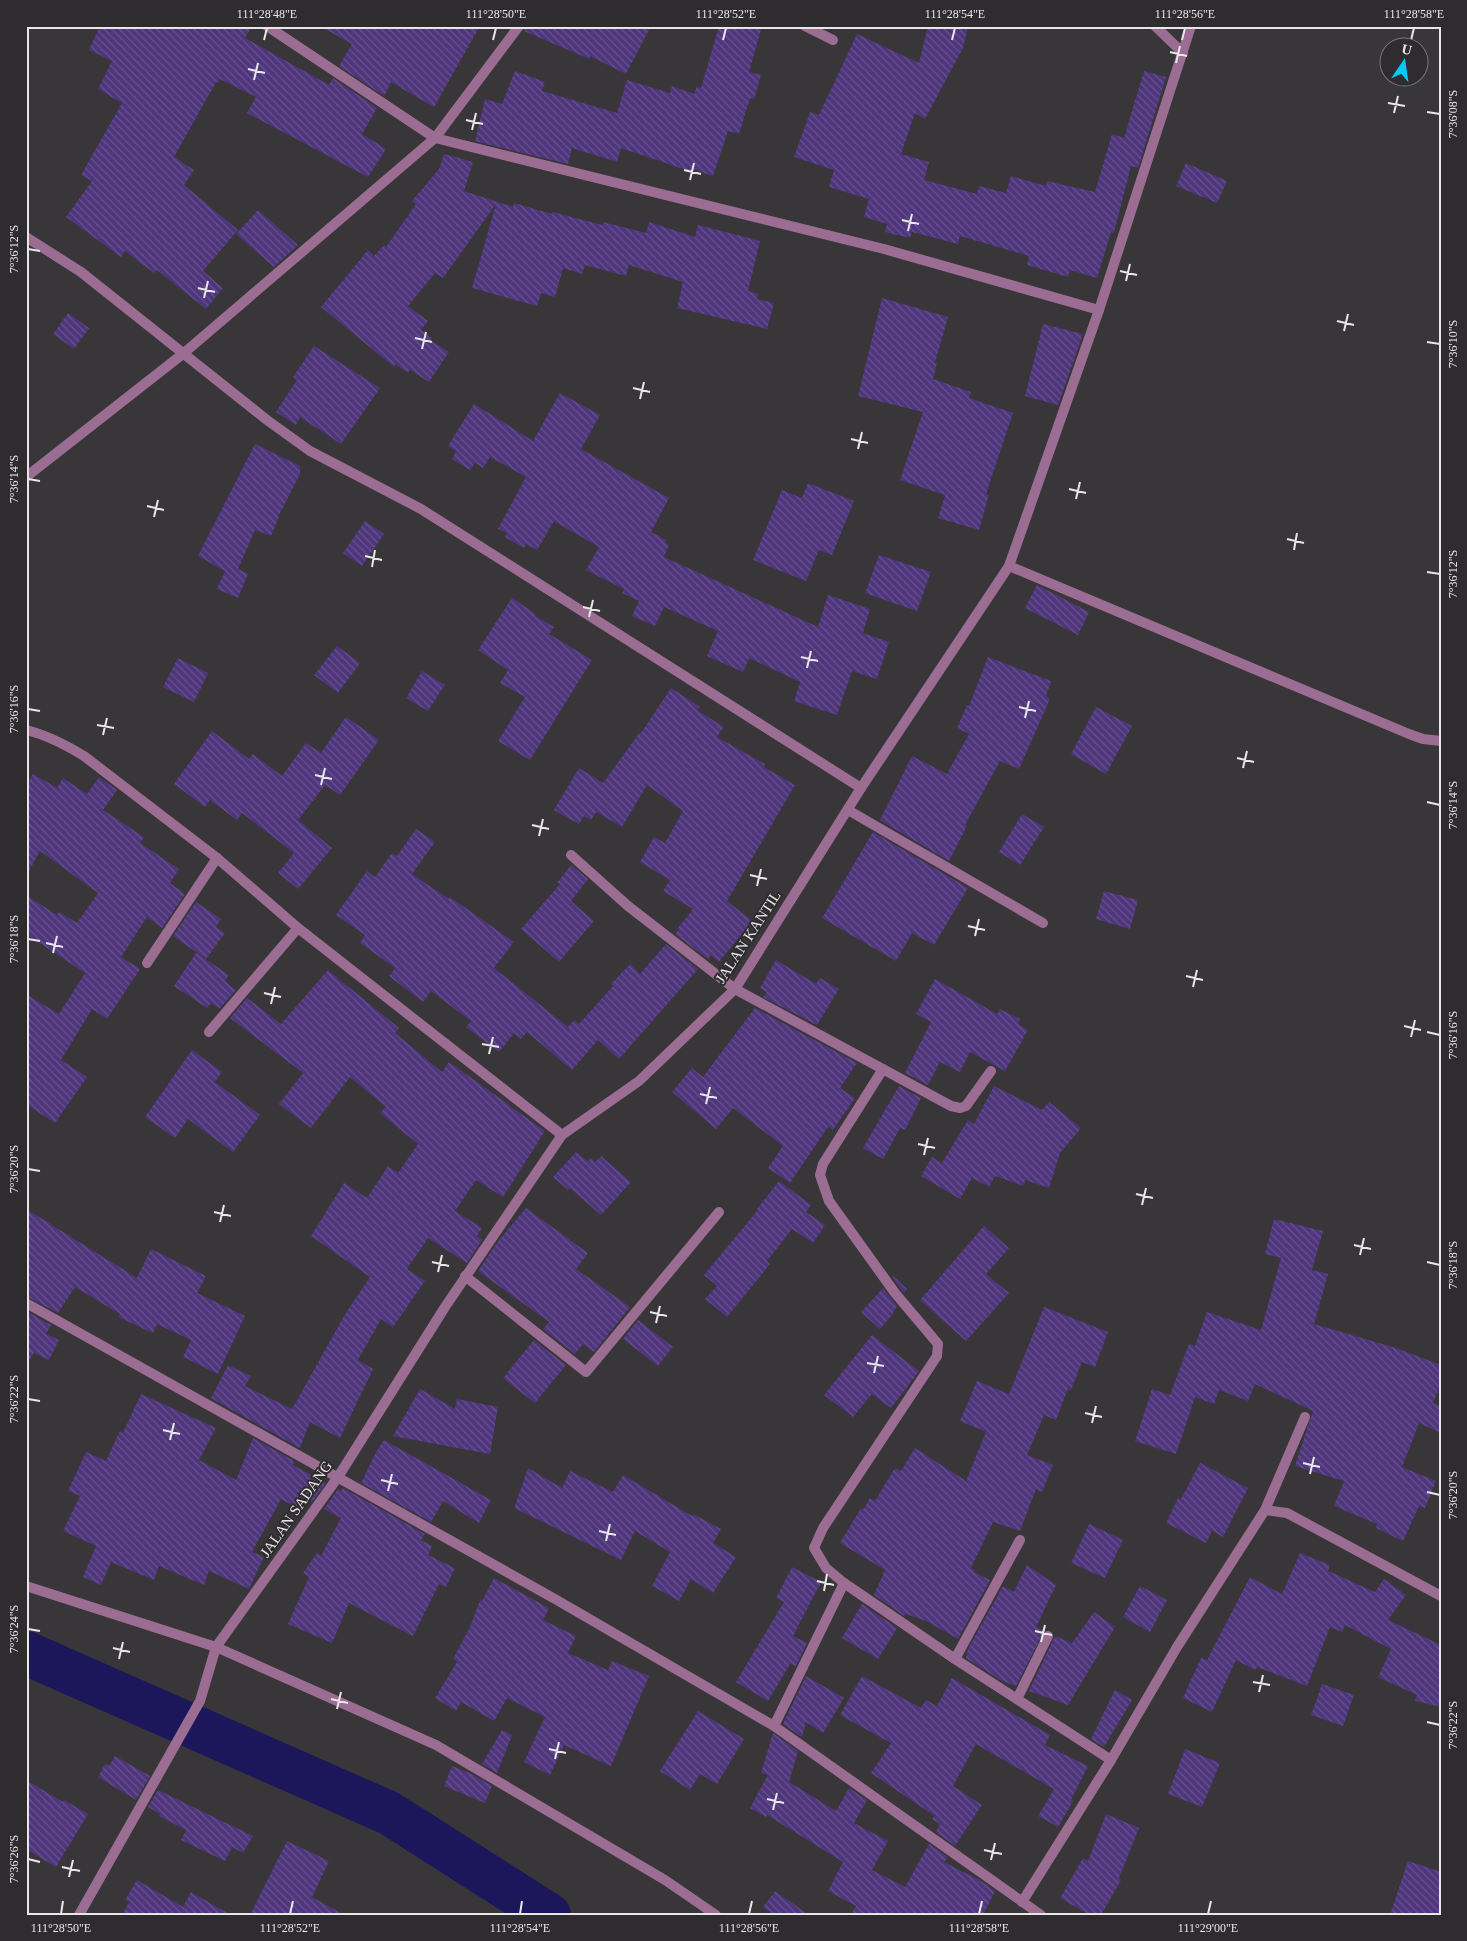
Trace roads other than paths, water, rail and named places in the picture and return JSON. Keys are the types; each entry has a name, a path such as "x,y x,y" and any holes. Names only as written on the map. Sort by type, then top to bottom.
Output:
{"street":[{"path":"267,26 435,138 884,250 1099,310"},
{"path":"26,477 184,353 435,138 519,26"},
{"path":"805,26 833,40"},
{"path":"1156,26 1183,53"},
{"name":"JALAN KANTIL","path":"562,1134 639,1081 735,989 861,788 1009,566 1099,310 1191,26"},
{"path":"26,237 81,272 267,420 310,451 421,509 861,788"},
{"path":"1009,566 1409,734 1423,739 1441,741"},
{"path":"26,730 62,743 84,756 216,858 298,928 562,1134"},
{"path":"848,810 1043,924"},
{"path":"571,855 628,906 735,989 951,1106 960,1108 966,1106 991,1071"},
{"path":"147,963 216,858"},
{"path":"209,1032 298,928"},
{"path":"883,1069 823,1164 820,1175 829,1201 895,1293 938,1344 937,1356 823,1528 814,1548 826,1568 844,1583 955,1659 1111,1760"},
{"name":"JALAN SADANG","path":"79,1915 200,1701 216,1648 338,1477 465,1276 562,1134"},
{"path":"465,1276 586,1372 719,1212"},
{"path":"26,1303 554,1598 774,1726 1041,1915"},
{"path":"1022,1902 1111,1760 1177,1647 1265,1510 1305,1417"},
{"path":"1265,1510 1287,1513 1441,1596"},
{"path":"955,1659 1020,1540"},
{"path":"774,1726 844,1583"},
{"path":"26,1586 216,1648 436,1745 665,1880 716,1915"},
{"path":"1017,1699 1048,1636"}],"waterway":[{"path":"26,1653 389,1813 549,1915"}]}
